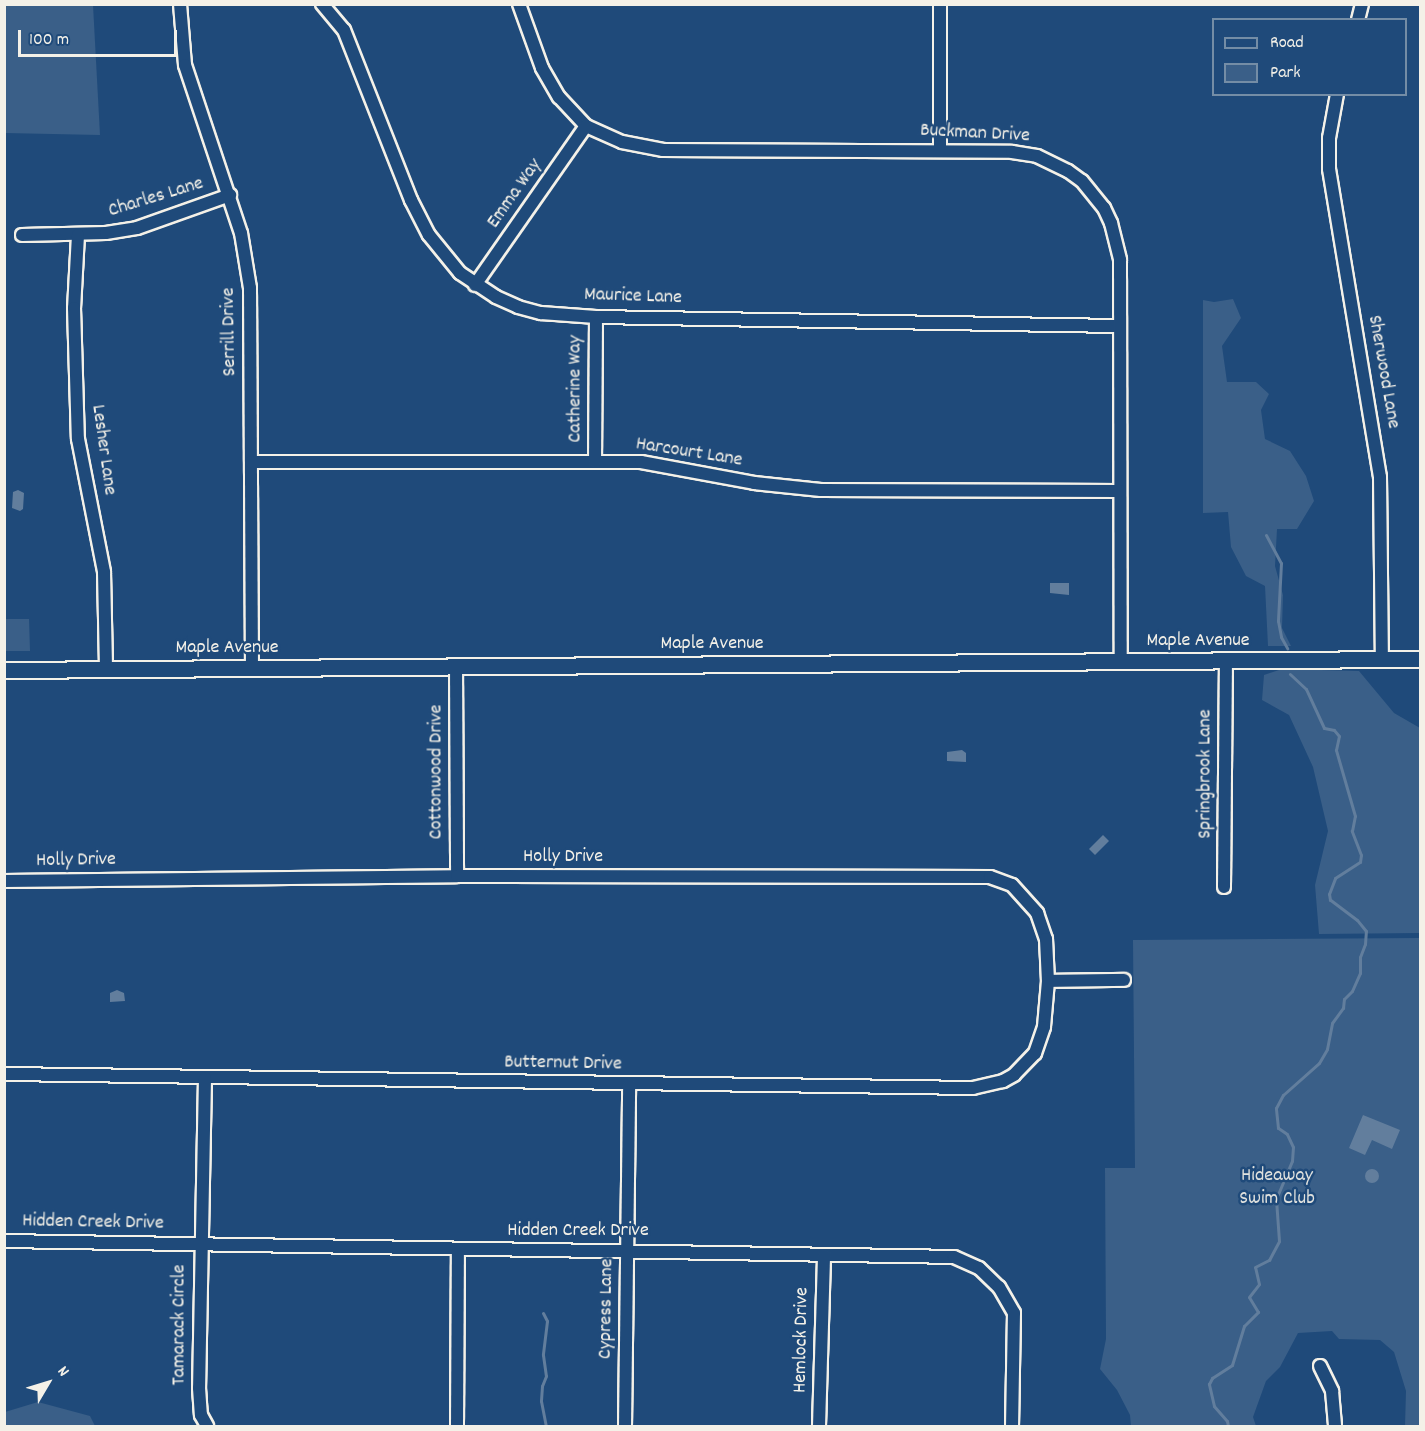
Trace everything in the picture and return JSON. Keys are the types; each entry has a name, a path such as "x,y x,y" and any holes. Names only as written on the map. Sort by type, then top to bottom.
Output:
{"street":[{"name":"Serrill Drive","path":"180,4 187,74 230,195 241,233 250,288 252,670"},
{"name":"Maurice Lane","path":"322,4 344,30 419,217 444,255 475,285 496,297 534,311 596,317 1119,326"},
{"name":"Buckman Drive","path":"519,4 550,84 559,98 586,126 622,142 663,150 1012,152 1037,156 1068,171 1082,181 1104,208 1116,240 1120,260 1121,662"},
{"path":"940,4 940,150"},
{"name":"Sherwood Lane","path":"1337,96 1329,138 1329,169 1380,477 1382,659"},
{"name":"Emma Way","path":"475,285 586,126"},
{"name":"Charles Lane","path":"22,235 106,234 137,228 230,195"},
{"name":"Lesher Lane","path":"78,235 74,308 78,439 104,572 106,669"},
{"name":"Catherine Way","path":"595,462 596,317"},
{"name":"Harcourt Lane","path":"251,462 641,462 754,483 821,490 1120,491"},
{"name":"Maple Avenue","path":"4,670 252,670 1420,659"},
{"name":"Springbrook Lane","path":"1224,887 1226,662"},
{"name":"Cottonwood Drive","path":"456,667 457,876"},
{"name":"Holly Drive","path":"4,881 457,876 990,877 1012,885 1037,913 1046,939 1048,981"},
{"path":"1048,981 1124,980"},
{"name":"Butternut Drive","path":"4,1074 973,1088 1014,1075 1035,1053 1044,1027 1048,981"},
{"name":"Tamarack Circle","path":"204,1078 199,1388 201,1415 207,1426"},
{"name":"Cypress Lane","path":"625,1426 629,1084"},
{"name":"Hidden Creek Drive","path":"4,1241 954,1257 972,1264 990,1278 999,1287 1014,1313 1012,1426"},
{"path":"457,1426 458,1250"},
{"name":"Hemlock Drive","path":"819,1426 824,1255"},
{"path":"1320,1366 1332,1391 1335,1426"}],"green space":[{"path":"5,4 93,5 100,135 5,133"},
{"path":"1233,299 1241,318 1222,346 1227,382 1256,382 1269,394 1261,410 1265,439 1290,451 1306,476 1314,501 1297,529 1277,529 1275,566 1283,595 1282,628 1291,646 1268,646 1265,586 1246,576 1231,547 1228,512 1203,513 1203,300 1214,302"},
{"path":"5,619 29,619 30,651 5,651"},
{"path":"1282,669 1359,671 1394,713 1420,728 1420,933 1319,934 1315,885 1328,831 1313,767 1289,715 1262,700 1264,675"},
{"name":"Hideaway Swim Club","path":"1420,938 1420,1426 1405,1426 1406,1391 1394,1352 1380,1340 1339,1339 1332,1331 1298,1333 1280,1367 1266,1381 1253,1417 1256,1426 1131,1426 1130,1415 1117,1390 1100,1369 1106,1339 1105,1168 1135,1168 1133,940"},
{"path":"38,1402 90,1416 95,1426 5,1426 5,1412"}],"shaded area":[{"path":"18,490 24,493 23,509 20,511 12,508 13,492"},
{"path":"1050,583 1069,583 1069,595 1050,593"},
{"path":"962,750 966,753 966,762 947,761 947,752"},
{"path":"1103,835 1109,841 1095,855 1089,849"},
{"path":"117,990 124,993 125,1001 110,1002 110,993"},
{"path":"1363,1115 1400,1130 1392,1149 1372,1140 1365,1155 1349,1148"},
{"path":"1369,1169 1375,1169 1379,1176 1375,1183 1369,1183 1365,1179 1365,1173"}],"waterway":[{"path":"1266,535 1281,563 1278,621 1281,637 1287,648"},
{"path":"1228,1426 1227,1421 1214,1406 1209,1384 1212,1378 1232,1365 1244,1326 1258,1312 1249,1297 1259,1284 1255,1267 1269,1260 1279,1241 1276,1199 1292,1161 1293,1147 1287,1134 1278,1128 1276,1108 1283,1095 1319,1063 1327,1049 1332,1023 1343,1008 1344,999 1352,991 1360,973 1360,957 1365,944 1366,931 1357,920 1330,900 1329,894 1335,878 1360,862 1361,855 1352,831 1355,816 1336,750 1339,736 1334,730 1324,728 1306,689 1290,674"},
{"path":"543,1313 547,1321 543,1355 546,1376 542,1386 541,1401 546,1426"}]}
